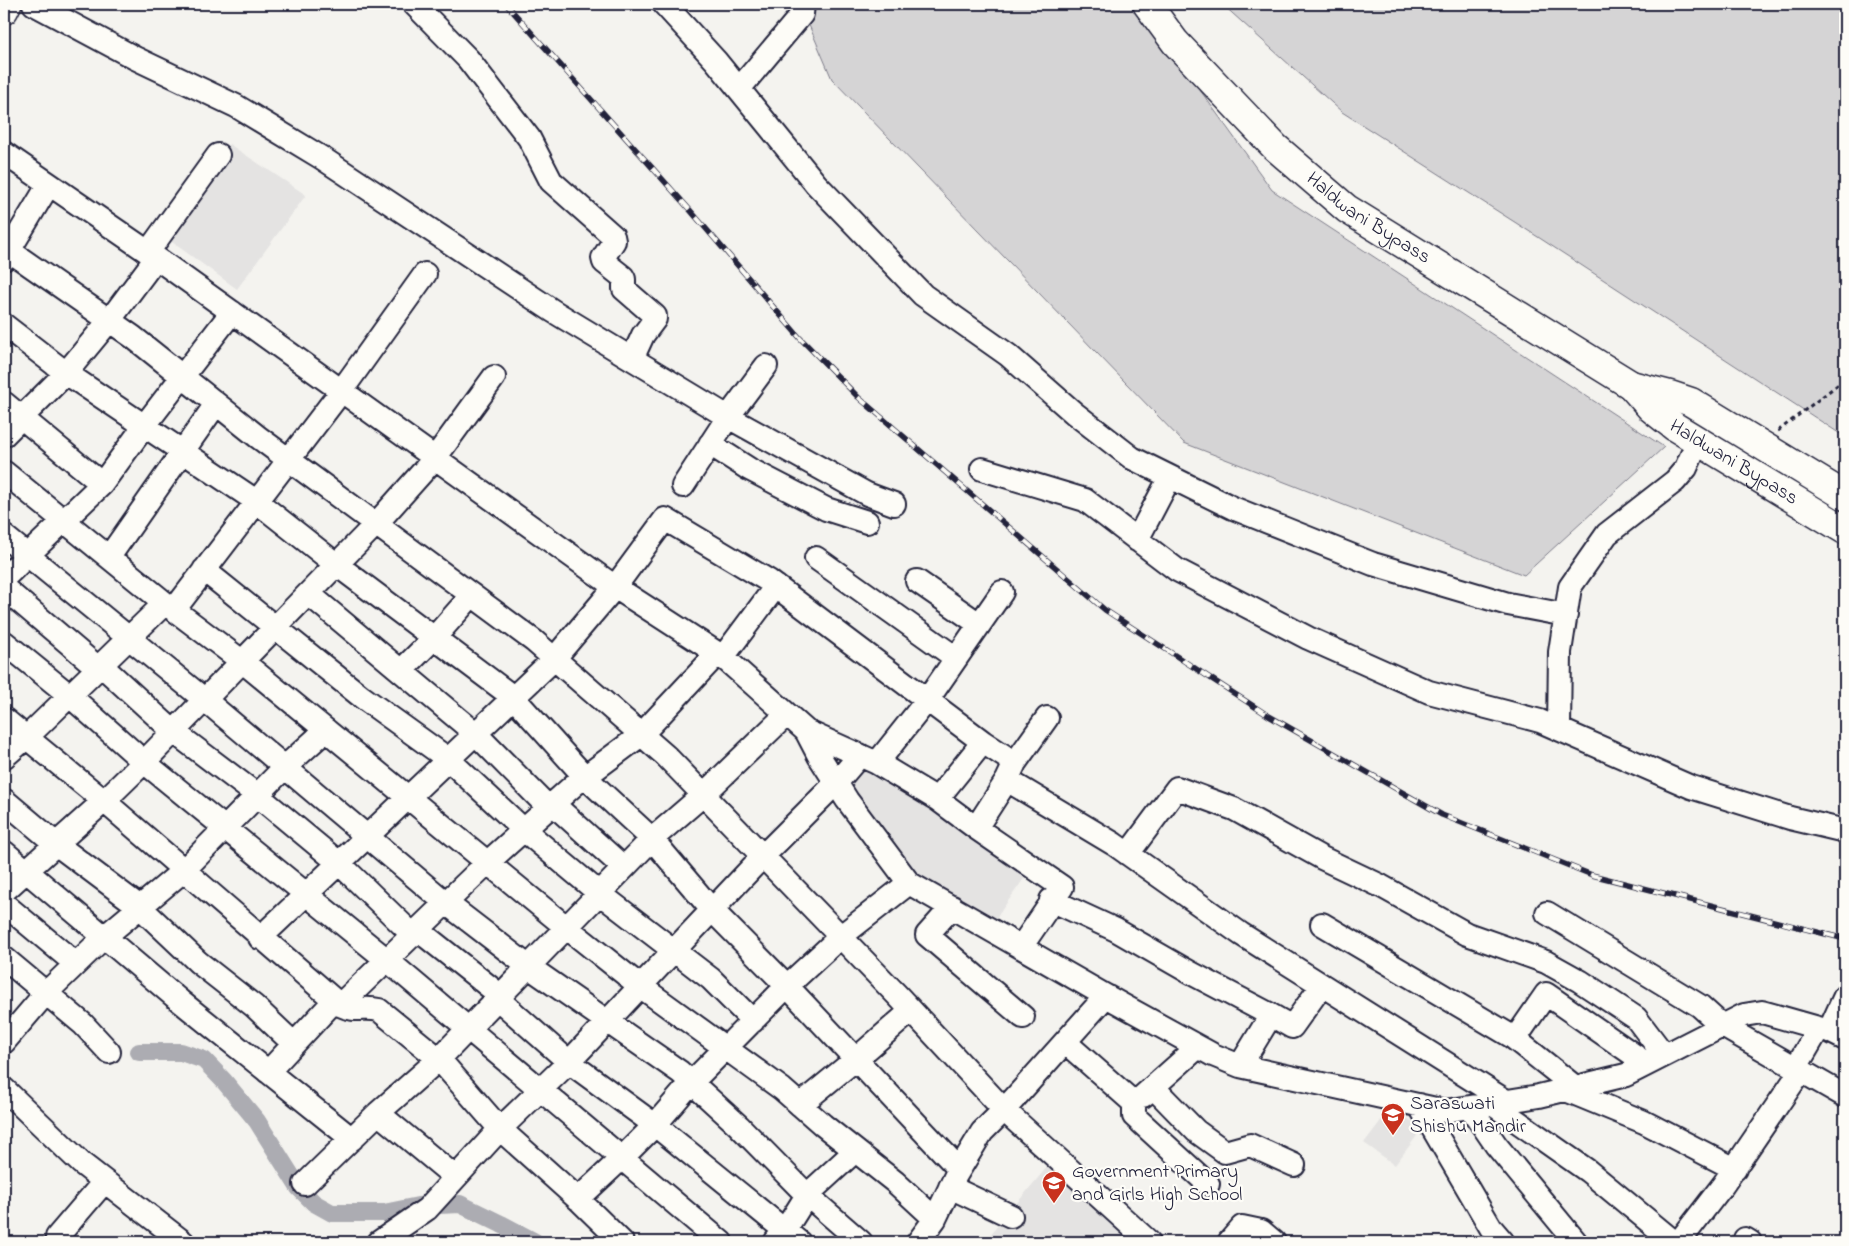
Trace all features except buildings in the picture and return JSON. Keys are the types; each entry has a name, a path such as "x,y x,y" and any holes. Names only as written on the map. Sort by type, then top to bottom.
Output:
{"main road":[{"path":"4,10 7,4"},
{"name":"Haldwani Bypass","path":"1147,4 1175,42 1275,147 1347,209 1631,385 1651,408 1675,427 1845,530"},
{"name":"Haldwani Bypass","path":"1631,385 1670,394 1691,402 1845,496"}],"street":[{"path":"34,4 135,58 236,106 322,158 553,311 632,359 728,417 867,494 894,504"},
{"path":"414,4 468,59 529,138 550,181 613,236 614,241 604,258 604,262 623,277 624,289 655,316 632,359"},
{"path":"664,4 716,61 816,184 923,295 1008,355 1074,413 1132,458 1233,508 1373,564 1508,604 1566,615"},
{"path":"739,90 802,14 803,4"},
{"path":"4,153 152,255 615,586 720,656 806,731 868,759 937,799 1062,887 1051,900 1021,947"},
{"path":"4,434 66,373 109,321 218,155"},
{"path":"49,184 5,252 109,321 288,460 534,641 666,756 840,936 1004,1110 1149,1242"},
{"path":"4,757 128,638 170,606 204,570 342,390 425,274"},
{"path":"4,578 102,484 232,312"},
{"path":"4,325 66,373 256,501 337,565 513,697 584,777 652,839 712,910 856,1059 954,1178 1012,1216"},
{"path":"683,486 728,417 766,366"},
{"path":"4,891 104,801 144,762 337,565 435,458 494,377"},
{"path":"4,403 102,484"},
{"path":"109,558 216,404"},
{"path":"1559,729 1560,652 1570,587 1607,534 1675,481 1686,468 1698,441"},
{"path":"710,444 749,469 826,508 867,522"},
{"path":"982,469 1085,500 1177,570 1308,638 1429,692 1540,721 1692,787 1790,818 1845,831"},
{"path":"4,472 109,558 243,662 640,986 782,1089 895,1182 935,1219"},
{"path":"1137,540 1170,477"},
{"path":"260,938 554,659 615,586 665,519 776,586 983,742 1011,772 1241,934 1322,985 1489,1104 1588,1171 1674,1242"},
{"path":"4,536 205,700 446,903 528,967 680,1072 739,1126 807,1195 862,1242"},
{"path":"816,558 956,658"},
{"path":"204,570 362,698 448,759 524,830 599,893 711,978 753,1021"},
{"path":"917,581 979,624"},
{"path":"268,1072 294,1044 337,1003 387,960 487,863 584,777 641,735 720,656 776,586"},
{"path":"4,588 99,666 174,732 257,795 339,863 416,932 499,998 569,1062 654,1124 786,1238 807,1195 855,1151"},
{"path":"379,1242 430,1205 500,1129 569,1062 762,857 837,782 868,759 928,699 1002,592"},
{"path":"309,594 475,733 551,806 624,868"},
{"path":"401,671 435,637 472,595"},
{"path":"4,642 144,762 307,893 721,1242"},
{"path":"305,1184 378,1113 439,1059 652,839 703,795 787,714"},
{"path":"976,828 1047,718"},
{"path":"4,719 104,801 337,1003 351,1010 371,1008 379,1010 439,1059 500,1129 578,1199 622,1242"},
{"path":"8,1027 103,938 183,871 284,768 326,730"},
{"path":"806,731 819,756 848,800 909,883 1106,996 1198,1046 1240,1066 1445,1110 1539,1096 1626,1075 1721,1025 1744,1015 1762,1012 1831,1033"},
{"path":"937,799 983,742"},
{"path":"1128,854 1177,788 1234,809 1322,858 1382,886 1466,934 1546,962 1580,981 1636,1018 1656,1059"},
{"path":"4,800 56,844 140,907 198,962 254,1006 294,1044"},
{"path":"4,852 103,938 352,1139"},
{"path":"578,1199 622,1159 691,1083 787,986 840,936 909,883"},
{"path":"1051,900 1116,930 1190,974 1292,1027 1322,985"},
{"path":"4,904 76,964"},
{"path":"952,907 927,935 1023,1017"},
{"path":"1547,913 1700,1006 1721,1025 1845,1096"},
{"path":"1322,924 1515,1039 1570,1088 1644,1122 1735,1168"},
{"path":"4,958 83,1024 109,1052"},
{"path":"1515,1039 1546,994 1656,1059"},
{"path":"918,1242 935,1219 954,1178 982,1132 1106,996"},
{"path":"1679,1242 1735,1168 1798,1070 1831,1033 1845,996"},
{"path":"800,1105 911,1011"},
{"path":"1240,1066 1271,1015"},
{"path":"1065,1042 1134,1103 1134,1116 1208,1184"},
{"path":"1134,1103 1198,1046"},
{"path":"1153,1087 1196,1131 1224,1152 1250,1145 1294,1165"},
{"path":"5,1093 81,1163 183,1242"},
{"path":"1489,1104 1496,1145 1576,1242"},
{"path":"1419,1105 1491,1228 1503,1242"},
{"path":"378,1113 455,1177"},
{"path":"57,1237 104,1182"},
{"path":"1229,1242 1242,1227 1261,1232 1274,1242"}],"path":[{"path":"1762,444 1845,379"}],"shaded area":[{"path":"800,4 1138,4 1272,190 1664,447 1524,575 1184,443 832,79"},
{"path":"1222,4 1845,4 1845,437 1342,112"},
{"path":"229,144 306,195 237,289 165,237"},
{"path":"862,766 919,798 1030,870 994,921 916,875 848,783"},
{"name":"Saraswati Shishu Mandir","path":"1392,1106 1422,1129 1395,1165 1364,1143"},
{"name":"Government Primary and Girls High School","path":"1048,1166 1136,1242 984,1242"}],"waterway":[{"path":"139,1052 181,1052 204,1060 257,1121 299,1188 314,1203 332,1213 384,1213 418,1206 460,1204 535,1242"}],"railway":[{"path":"506,4 690,210 800,338 858,397 1105,610 1269,716 1442,815 1592,875 1845,939"}],"place":[{"name":"Saraswati Shishu Mandir","path":"1393,1136"},
{"name":"Government Primary and Girls High School","path":"1054,1204"}]}
